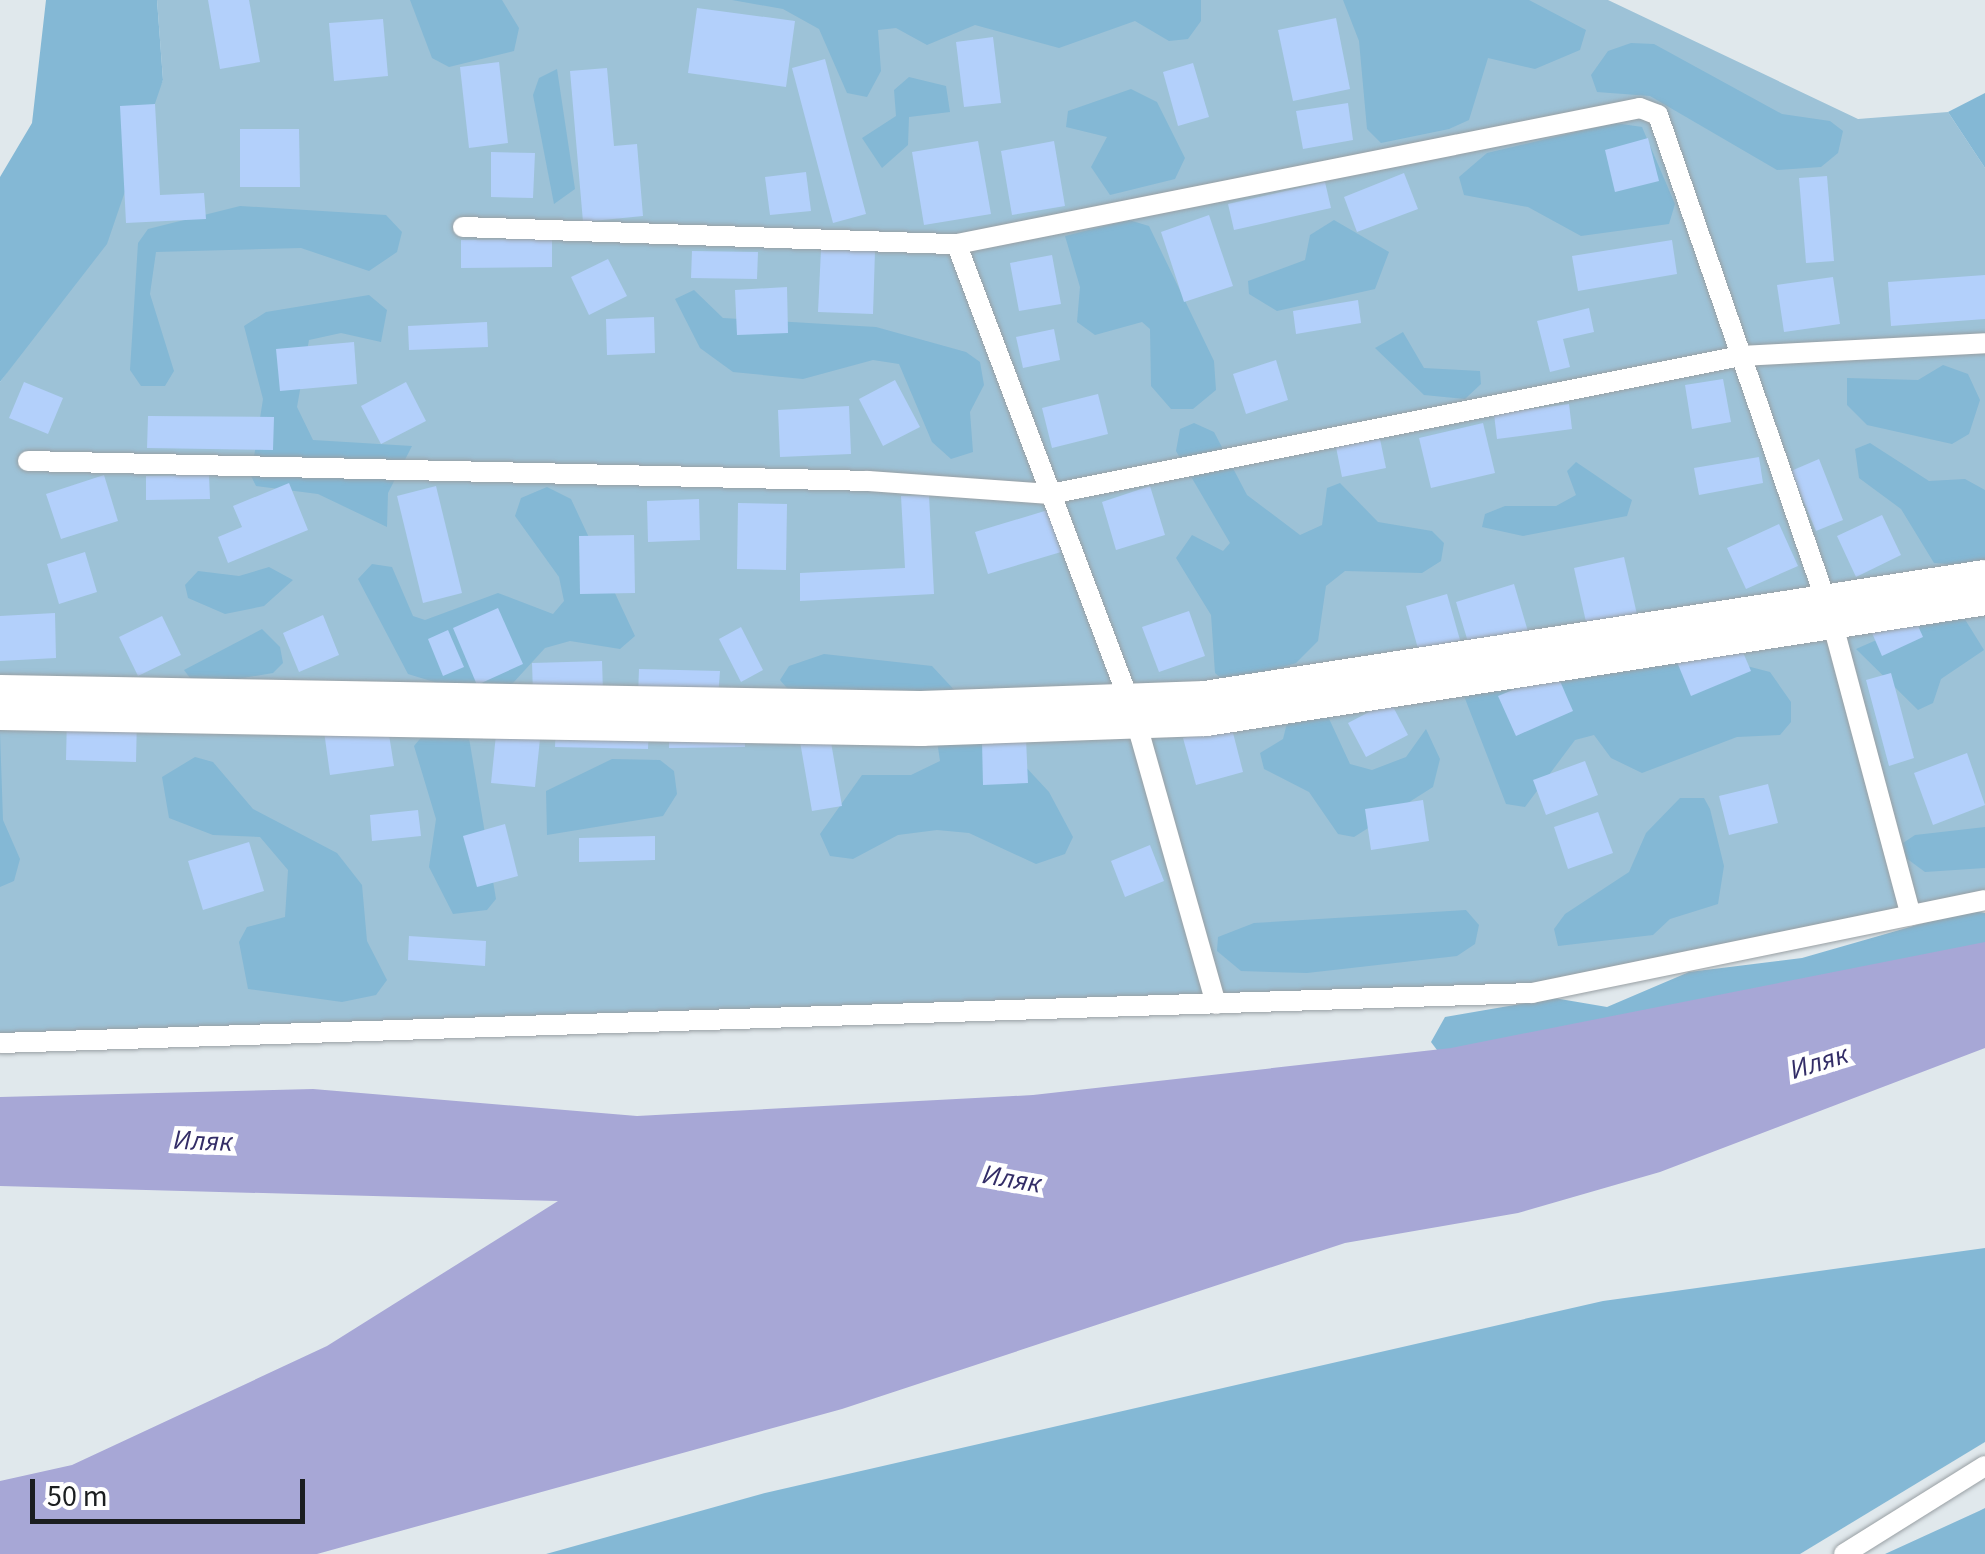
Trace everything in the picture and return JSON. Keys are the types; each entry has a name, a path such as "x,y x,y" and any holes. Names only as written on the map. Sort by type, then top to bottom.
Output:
{"street":[{"path":"0,702 920,718 1205,708 1985,587"}],"lane":[{"path":"463,227 956,244 1640,108 1658,115 1829,610 1911,915"},
{"path":"956,244 1132,710 1216,1004"},
{"path":"28,461 868,480 1051,494 1741,356 1985,343"},
{"path":"0,1043 1532,993 1985,900"},
{"path":"1844,1554 1985,1466"}],"shaded area":[{"path":"46,0 157,0 163,80 107,244 0,382 0,177 32,123"},
{"path":"157,0 1608,0 1858,119 1948,112 1985,168 1985,893 1524,986 0,1036 0,382 46,317 163,80"},
{"path":"410,0 502,0 519,28 514,51 449,67 432,58"},
{"path":"732,0 1201,0 1201,21 1188,39 1169,41 1135,21 1059,48 975,25 927,45 896,28 878,30 881,71 867,97 847,93 819,29 783,9"},
{"path":"1343,0 1529,0 1586,30 1580,50 1535,69 1488,58 1469,120 1449,129 1381,143 1367,129 1359,41"},
{"path":"1631,43 1654,44 1782,114 1830,121 1843,131 1838,153 1821,167 1777,170 1650,96 1597,92 1591,75 1608,51"},
{"path":"557,69 575,189 554,204 533,95 539,78"},
{"path":"909,77 946,86 950,112 909,117 908,145 882,168 862,138 896,116 894,90"},
{"path":"1131,89 1157,102 1185,158 1175,179 1110,195 1091,167 1107,137 1066,127 1068,111"},
{"path":"1985,93 1985,168 1948,112"},
{"path":"1615,123 1642,127 1675,204 1669,224 1581,236 1528,207 1464,195 1459,177 1487,153"},
{"path":"240,206 386,215 402,232 397,252 369,271 301,248 156,252 150,294 174,371 165,386 141,386 130,370 138,243 148,229"},
{"path":"1129,220 1149,226 1214,361 1216,390 1193,409 1171,409 1151,386 1150,329 1142,322 1095,335 1077,322 1080,287 1065,236"},
{"path":"1334,220 1389,252 1375,289 1277,311 1249,294 1248,281 1305,260 1310,235"},
{"path":"694,290 723,318 876,327 966,352 980,362 984,385 970,412 973,452 951,459 932,442 899,364 873,360 803,379 733,372 700,348 675,299"},
{"path":"369,295 387,310 381,342 341,333 309,340 297,407 313,440 412,446 388,493 387,527 318,494 256,486 251,476 263,399 244,326 266,312"},
{"path":"1403,332 1424,368 1480,371 1481,384 1465,399 1424,395 1375,348"},
{"path":"1943,365 1968,374 1980,400 1969,434 1952,444 1867,425 1847,405 1847,378 1918,380"},
{"path":"1194,423 1214,432 1247,495 1300,535 1322,525 1327,488 1340,483 1378,522 1432,531 1444,543 1441,561 1422,573 1345,571 1326,586 1318,641 1296,663 1228,684 1215,673 1211,615 1176,558 1192,535 1223,551 1230,543 1176,451 1180,429"},
{"path":"1870,443 1929,481 1965,479 1985,490 1985,567 1934,563 1901,509 1859,478 1855,449"},
{"path":"1576,462 1632,500 1627,516 1523,536 1482,527 1485,514 1505,506 1556,506 1576,495 1567,471"},
{"path":"547,487 571,499 635,636 620,649 570,641 545,648 513,683 483,697 408,674 358,579 372,564 392,567 413,616 425,620 498,593 553,614 564,601 559,577 515,516 521,498"},
{"path":"269,567 293,580 264,606 225,614 188,598 185,585 198,571 239,576"},
{"path":"1938,613 1961,613 1984,650 1941,679 1933,703 1918,710 1856,649"},
{"path":"262,629 280,647 283,663 273,673 196,686 184,670"},
{"path":"1673,647 1770,672 1791,702 1791,722 1780,735 1737,737 1642,773 1611,758 1594,735 1575,740 1525,807 1506,804 1464,696"},
{"path":"824,654 932,666 1049,792 1073,837 1065,854 1036,864 969,833 937,830 898,835 853,859 830,856 820,834 862,775 911,775 940,761 936,734 792,694 780,680 789,666"},
{"path":"1325,710 1350,764 1372,770 1406,757 1426,729 1440,759 1433,787 1354,837 1338,834 1309,792 1264,769 1260,753 1283,739 1289,715"},
{"path":"467,726 496,899 487,910 453,914 429,867 436,819 414,746 424,734"},
{"path":"0,732 3,820 20,859 14,881 0,887"},
{"path":"195,757 213,762 253,809 337,853 362,885 367,941 387,980 376,995 342,1002 248,989 239,942 247,927 285,917 288,870 260,837 213,835 169,818 162,777"},
{"path":"612,759 660,760 674,771 677,794 663,816 547,835 546,791"},
{"path":"1680,798 1704,798 1710,809 1724,866 1718,904 1670,919 1653,935 1558,946 1554,929 1565,914 1629,872 1646,833"},
{"path":"1985,827 1985,868 1925,872 1906,858 1903,843 1915,835"},
{"path":"1466,910 1479,925 1475,944 1457,956 1307,973 1241,971 1217,951 1218,937 1254,923"},
{"path":"1969,910 1985,913 1985,955 1443,1058 1431,1042 1445,1017 1554,998 1607,1007 1689,972 1802,958"},
{"path":"1985,1248 1985,1442 1800,1554 546,1554 765,1493 1603,1301"},
{"path":"1985,1508 1985,1554 1885,1554 1979,1511"}],"water":[{"name":"Иляк","path":"1985,942 1985,1048 1660,1172 1518,1213 1345,1243 842,1409 317,1554 0,1554 0,1481 72,1465 327,1346 558,1201 0,1186 0,1097 313,1089 637,1116 1033,1095 1451,1048"}],"building":[{"path":"208,0 249,0 260,62 220,69"},
{"path":"697,8 795,21 786,87 688,73"},
{"path":"1336,18 1350,89 1293,101 1278,30"},
{"path":"383,19 388,76 334,81 329,23"},
{"path":"993,37 1001,103 964,107 956,42"},
{"path":"825,59 866,214 833,223 792,68"},
{"path":"499,62 508,143 469,148 460,67"},
{"path":"1193,63 1209,117 1178,126 1163,72"},
{"path":"607,68 614,146 637,144 643,216 583,222 570,71"},
{"path":"1348,103 1353,140 1303,149 1296,111"},
{"path":"155,104 160,195 204,193 206,219 126,223 120,106"},
{"path":"240,129 299,129 300,187 240,187"},
{"path":"1648,138 1659,181 1615,192 1605,150"},
{"path":"978,141 991,214 924,225 912,152"},
{"path":"1054,141 1065,206 1012,215 1001,151"},
{"path":"491,152 535,153 533,198 491,197"},
{"path":"806,172 811,211 770,215 765,177"},
{"path":"1404,173 1418,209 1357,232 1344,197"},
{"path":"1827,176 1834,261 1806,263 1799,178"},
{"path":"1325,182 1331,208 1234,230 1228,204"},
{"path":"1209,215 1233,286 1184,302 1161,232"},
{"path":"552,239 552,267 461,268 461,240"},
{"path":"1672,240 1677,274 1578,291 1572,256"},
{"path":"821,250 875,251 873,314 818,312"},
{"path":"692,251 758,252 757,279 691,278"},
{"path":"1052,255 1061,304 1019,311 1010,263"},
{"path":"608,259 627,296 589,315 571,277"},
{"path":"1985,275 1985,319 1891,326 1888,282"},
{"path":"1833,277 1840,324 1784,332 1777,285"},
{"path":"787,287 788,333 737,335 735,290"},
{"path":"1358,300 1361,323 1296,334 1293,311"},
{"path":"1589,308 1594,332 1563,339 1570,367 1550,372 1537,321"},
{"path":"654,317 655,353 607,355 606,319"},
{"path":"487,322 488,347 409,350 408,326"},
{"path":"1054,329 1060,360 1023,368 1016,337"},
{"path":"354,342 357,384 280,391 276,349"},
{"path":"1276,360 1288,400 1246,414 1233,374"},
{"path":"1723,379 1731,422 1692,429 1685,385"},
{"path":"895,380 920,427 883,446 859,399"},
{"path":"24,382 63,398 48,434 9,418"},
{"path":"406,382 426,421 381,444 361,406"},
{"path":"1098,394 1108,434 1052,448 1042,408"},
{"path":"1569,404 1572,429 1497,439 1494,414"},
{"path":"849,406 851,454 780,457 778,410"},
{"path":"148,416 274,417 273,450 147,448"},
{"path":"1483,423 1495,473 1431,488 1419,438"},
{"path":"1380,439 1386,468 1342,477 1336,447"},
{"path":"1759,457 1763,483 1699,495 1694,468"},
{"path":"1819,459 1843,520 1816,531 1791,471"},
{"path":"104,475 118,521 61,539 46,494"},
{"path":"209,475 210,499 146,500 146,476"},
{"path":"289,483 308,530 228,563 218,537 242,527 233,506"},
{"path":"436,486 462,593 423,603 397,496"},
{"path":"1150,486 1165,535 1116,550 1102,502"},
{"path":"929,495 934,594 800,601 800,573 905,568 901,496"},
{"path":"699,499 700,540 648,542 647,501"},
{"path":"738,503 787,504 786,570 737,569"},
{"path":"1048,510 1061,552 988,574 975,532"},
{"path":"1882,515 1901,555 1856,577 1837,536"},
{"path":"1779,524 1798,566 1746,589 1727,548"},
{"path":"634,535 635,593 580,594 579,536"},
{"path":"85,552 97,592 59,604 47,564"},
{"path":"1624,557 1638,619 1588,631 1574,568"},
{"path":"1514,584 1529,635 1471,652 1456,602"},
{"path":"1447,594 1460,640 1419,652 1406,606"},
{"path":"1907,601 1923,637 1882,656 1866,619"},
{"path":"498,608 523,664 477,685 453,628"},
{"path":"1189,611 1205,656 1159,672 1142,627"},
{"path":"55,613 56,658 0,661 0,616"},
{"path":"323,615 339,655 299,672 283,633"},
{"path":"162,616 181,655 138,676 119,637"},
{"path":"741,627 763,670 741,682 719,639"},
{"path":"448,630 464,667 443,676 428,639"},
{"path":"1736,636 1751,671 1691,696 1677,662"},
{"path":"602,661 603,692 533,694 532,663"},
{"path":"639,669 720,671 718,698 638,696"},
{"path":"1556,672 1573,711 1516,736 1498,696"},
{"path":"1891,673 1914,758 1889,766 1866,680"},
{"path":"1390,701 1408,735 1366,757 1348,723"},
{"path":"67,716 137,717 136,762 66,760"},
{"path":"387,722 394,766 330,775 324,731"},
{"path":"556,723 649,725 648,749 555,747"},
{"path":"497,725 541,729 535,787 491,783"},
{"path":"669,725 745,725 745,747 669,748"},
{"path":"828,725 842,806 812,811 798,730"},
{"path":"1231,725 1243,772 1196,785 1183,738"},
{"path":"1026,739 1028,783 983,785 982,741"},
{"path":"1967,753 1985,805 1933,825 1914,773"},
{"path":"1585,761 1598,795 1546,815 1533,780"},
{"path":"1768,784 1778,823 1729,835 1719,796"},
{"path":"1423,800 1429,841 1371,850 1365,809"},
{"path":"418,810 421,836 372,841 370,815"},
{"path":"1598,812 1613,853 1568,869 1554,827"},
{"path":"505,824 518,876 477,887 463,836"},
{"path":"655,836 655,860 579,862 579,838"},
{"path":"249,842 264,891 203,910 188,861"},
{"path":"1150,845 1164,881 1125,897 1111,861"},
{"path":"409,936 486,941 485,966 408,960"}]}
